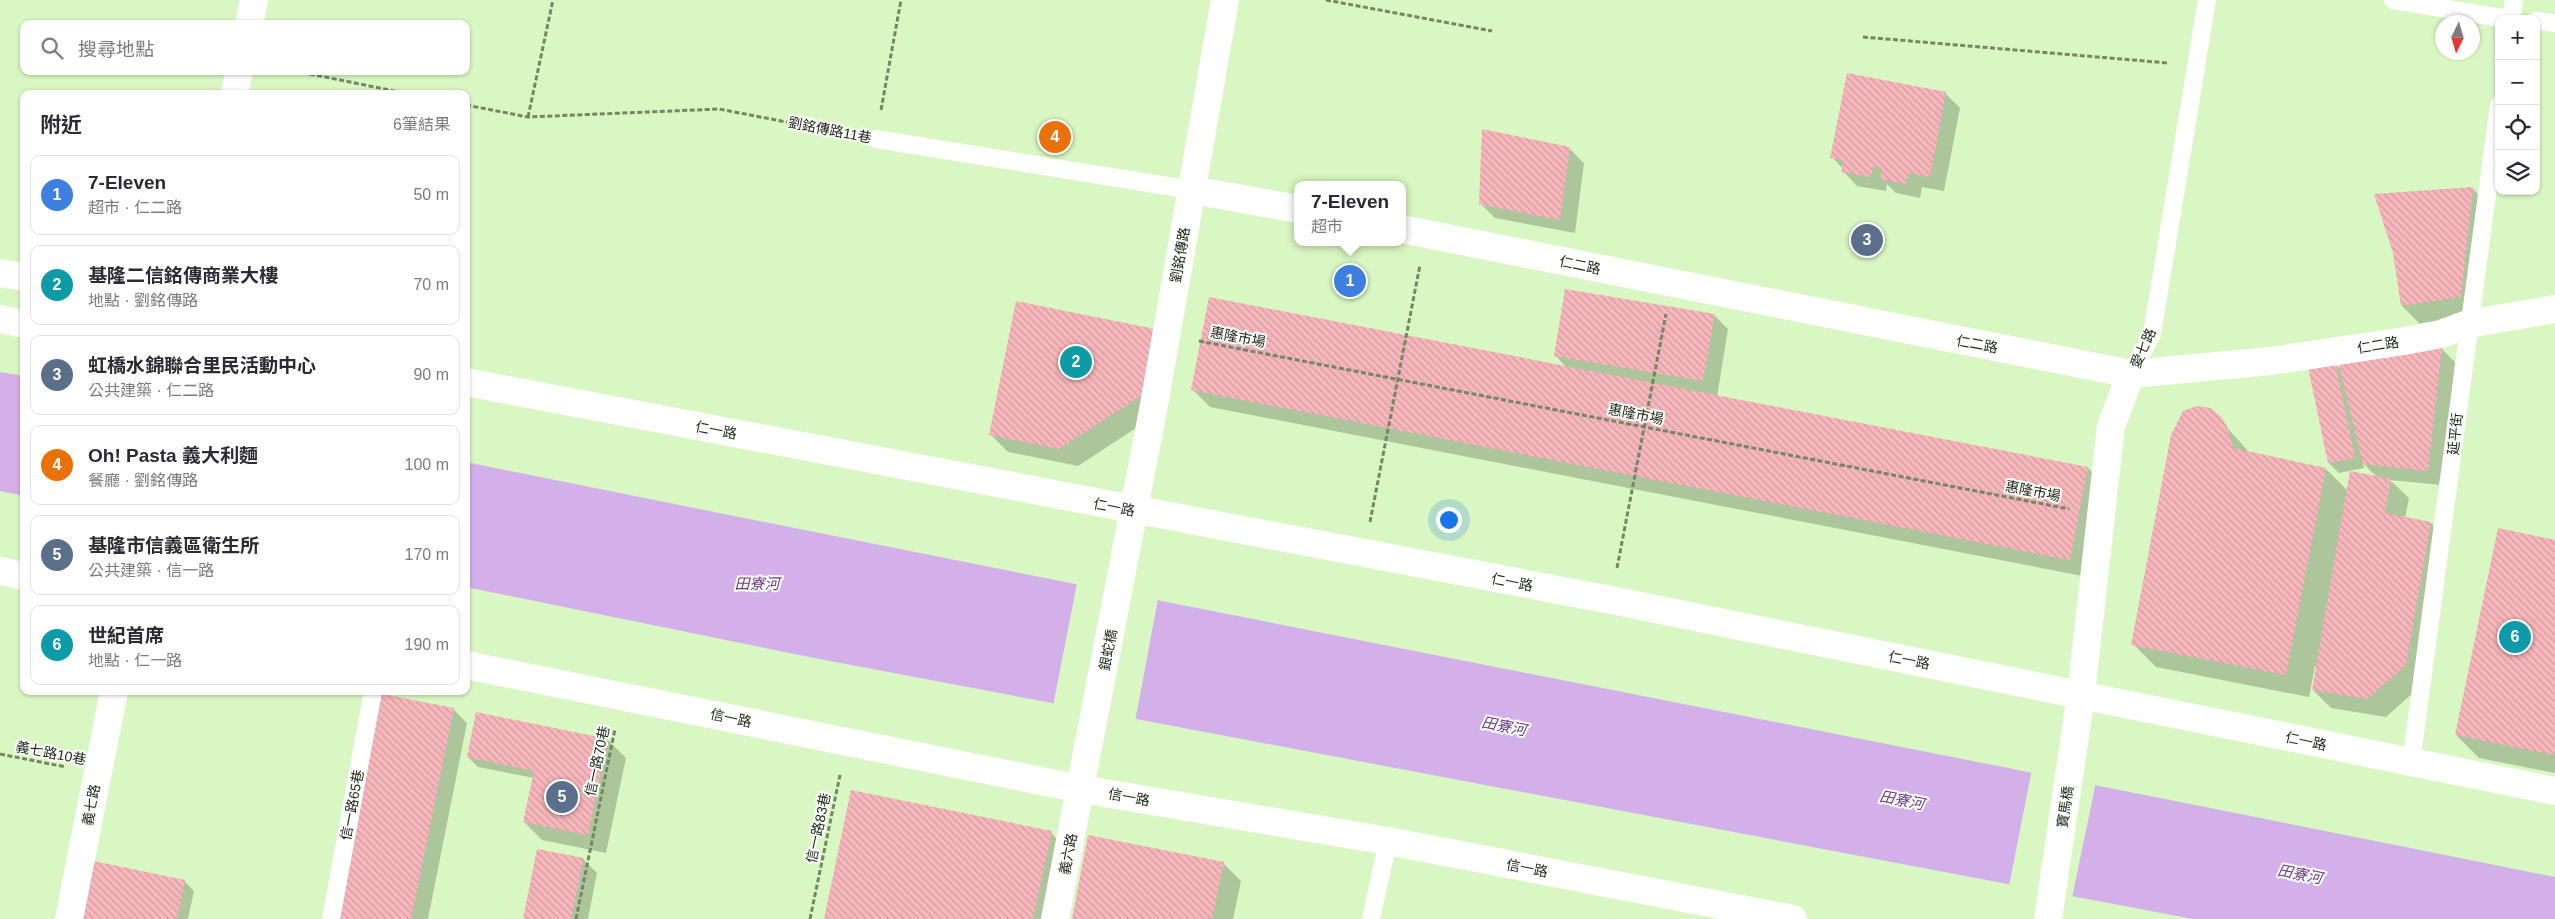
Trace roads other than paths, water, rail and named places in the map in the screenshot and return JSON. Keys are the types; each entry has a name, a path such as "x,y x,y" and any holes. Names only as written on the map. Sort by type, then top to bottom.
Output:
{"street":[{"path":"250,20 254,0"},
{"name":"劉銘傳路","path":"1134,510 1225,0"},
{"path":"236,90 238,75"},
{"path":"1192,190 1294,208"},
{"name":"仁二路","path":"1414,231 1672,284 2131,374 2281,360 2441,334 2468,324 2555,309"},
{"path":"0,272 20,276"},
{"path":"0,319 20,323"},
{"name":"愛七路","path":"2081,695 2111,426 2131,374"},
{"name":"仁一路","path":"470,383 1611,600 2555,791"},
{"name":"銀蛇橋","path":"1081,789 1134,510"},
{"path":"0,571 20,575"},
{"name":"信一路","path":"470,666 1081,789 1388,841 1793,919"},
{"name":"義七路","path":"69,919 113,695"},
{"name":"寶馬橋","path":"2048,919 2081,695"},
{"name":"義六路","path":"1055,919 1081,789"}],"lane":[{"name":"愛七路","path":"2131,374 2152,334 2207,0"},
{"path":"2392,0 2495,17"},
{"path":"2511,15 2514,0"},
{"path":"2540,21 2555,23"},
{"name":"延平街","path":"2411,763 2448,502 2468,324 2495,133"},
{"name":"劉銘傳路11巷","path":"876,139 1192,190"},
{"name":"信一路65巷","path":"331,919 373,695"},
{"path":"1371,919 1388,841"}],"water":[{"path":"0,372 20,375 20,495 0,491"},
{"name":"田寮河","path":"470,463 2555,877 2555,919 2193,919 809,657 470,588"}],"place":[{"name":"Oh! Pasta 義大利麵","path":"1055,137"},
{"name":"虹橋水錦聯合里民活動中心","path":"1867,240"},
{"name":"7-Eleven","path":"1350,281"},
{"name":"基隆二信銘傳商業大樓","path":"1076,362"},
{"name":"世紀首席","path":"2515,637"},
{"name":"基隆市信義區衛生所","path":"562,797"}]}
